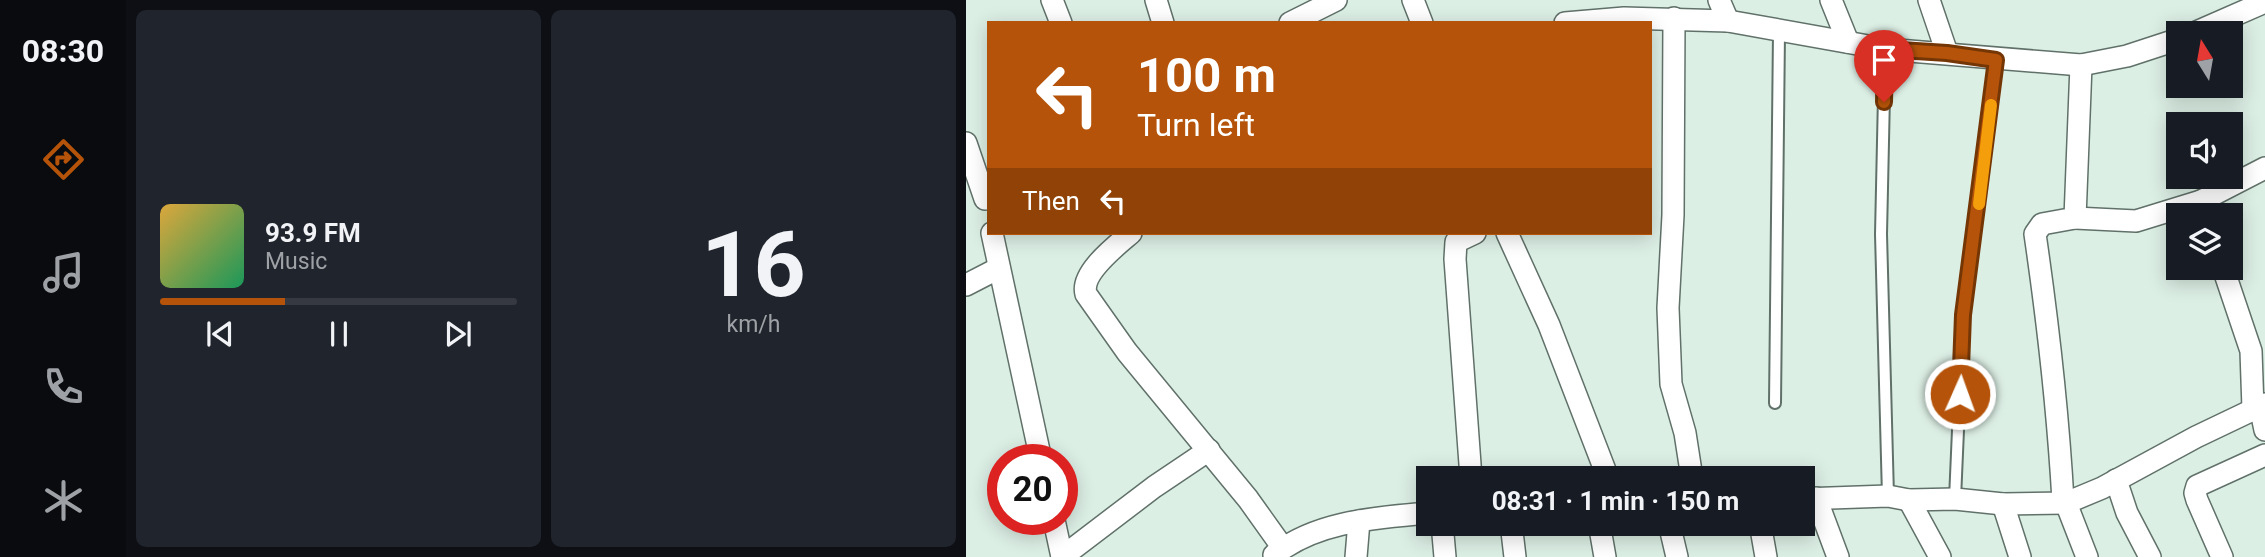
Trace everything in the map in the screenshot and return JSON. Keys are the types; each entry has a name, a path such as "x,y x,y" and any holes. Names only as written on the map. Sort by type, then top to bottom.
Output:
{"street":[{"path":"1052,0 1060,21"},
{"path":"1156,0 1162,21"},
{"path":"1294,21 1336,0"},
{"path":"1413,0 1421,21"},
{"path":"1719,0 1728,21"},
{"path":"1831,0 1848,42"},
{"path":"1929,0 1947,53"},
{"path":"2221,21 2265,2"},
{"path":"1573,21 1621,9 1674,19 1728,21 1885,49 2081,65 2127,56 2166,42"},
{"path":"1674,19 1673,215 1668,308 1671,384 1685,433 1690,466"},
{"path":"2075,218 2081,65"},
{"path":"966,143 987,202"},
{"path":"2211,203 2265,169"},
{"path":"2087,557 2064,502 2048,324 2035,234 2042,224 2075,218 2136,221 2166,215"},
{"path":"992,235 1038,444"},
{"path":"1129,235 1089,274 1085,284 1086,294 1127,352 1248,499 1277,553 1339,524 1416,515"},
{"path":"1470,466 1455,259 1456,242 1471,235"},
{"path":"1508,235 1549,325 1603,466"},
{"path":"966,285 999,268"},
{"path":"2228,280 2258,348 2259,406 2265,430"},
{"path":"1815,499 1955,499 2003,504 2064,502 2116,480 2259,406"},
{"path":"1057,535 1062,557 1154,487 1209,450"},
{"path":"2222,557 2197,500 2197,486 2265,455"},
{"path":"2116,480 2127,513 2150,557"},
{"path":"1898,498 1940,557"},
{"path":"2003,504 2020,557"},
{"path":"1815,511 1839,557"},
{"path":"1356,557 1359,522"},
{"path":"1443,536 1445,557"},
{"path":"1513,536 1516,557"},
{"path":"1601,536 1605,557"},
{"path":"1672,536 1678,557"},
{"path":"1762,536 1766,557"}],"lane":[{"path":"1775,403 1779,32"},
{"path":"1885,49 1881,234 1898,498"},
{"path":"1955,499 1963,315 1996,60"}],"slow traffic":[{"path":"1979,204 1991,105"}],"route":[{"path":"1884,102 1885,49 1947,53 1996,60 1963,315 1960,394"}]}
